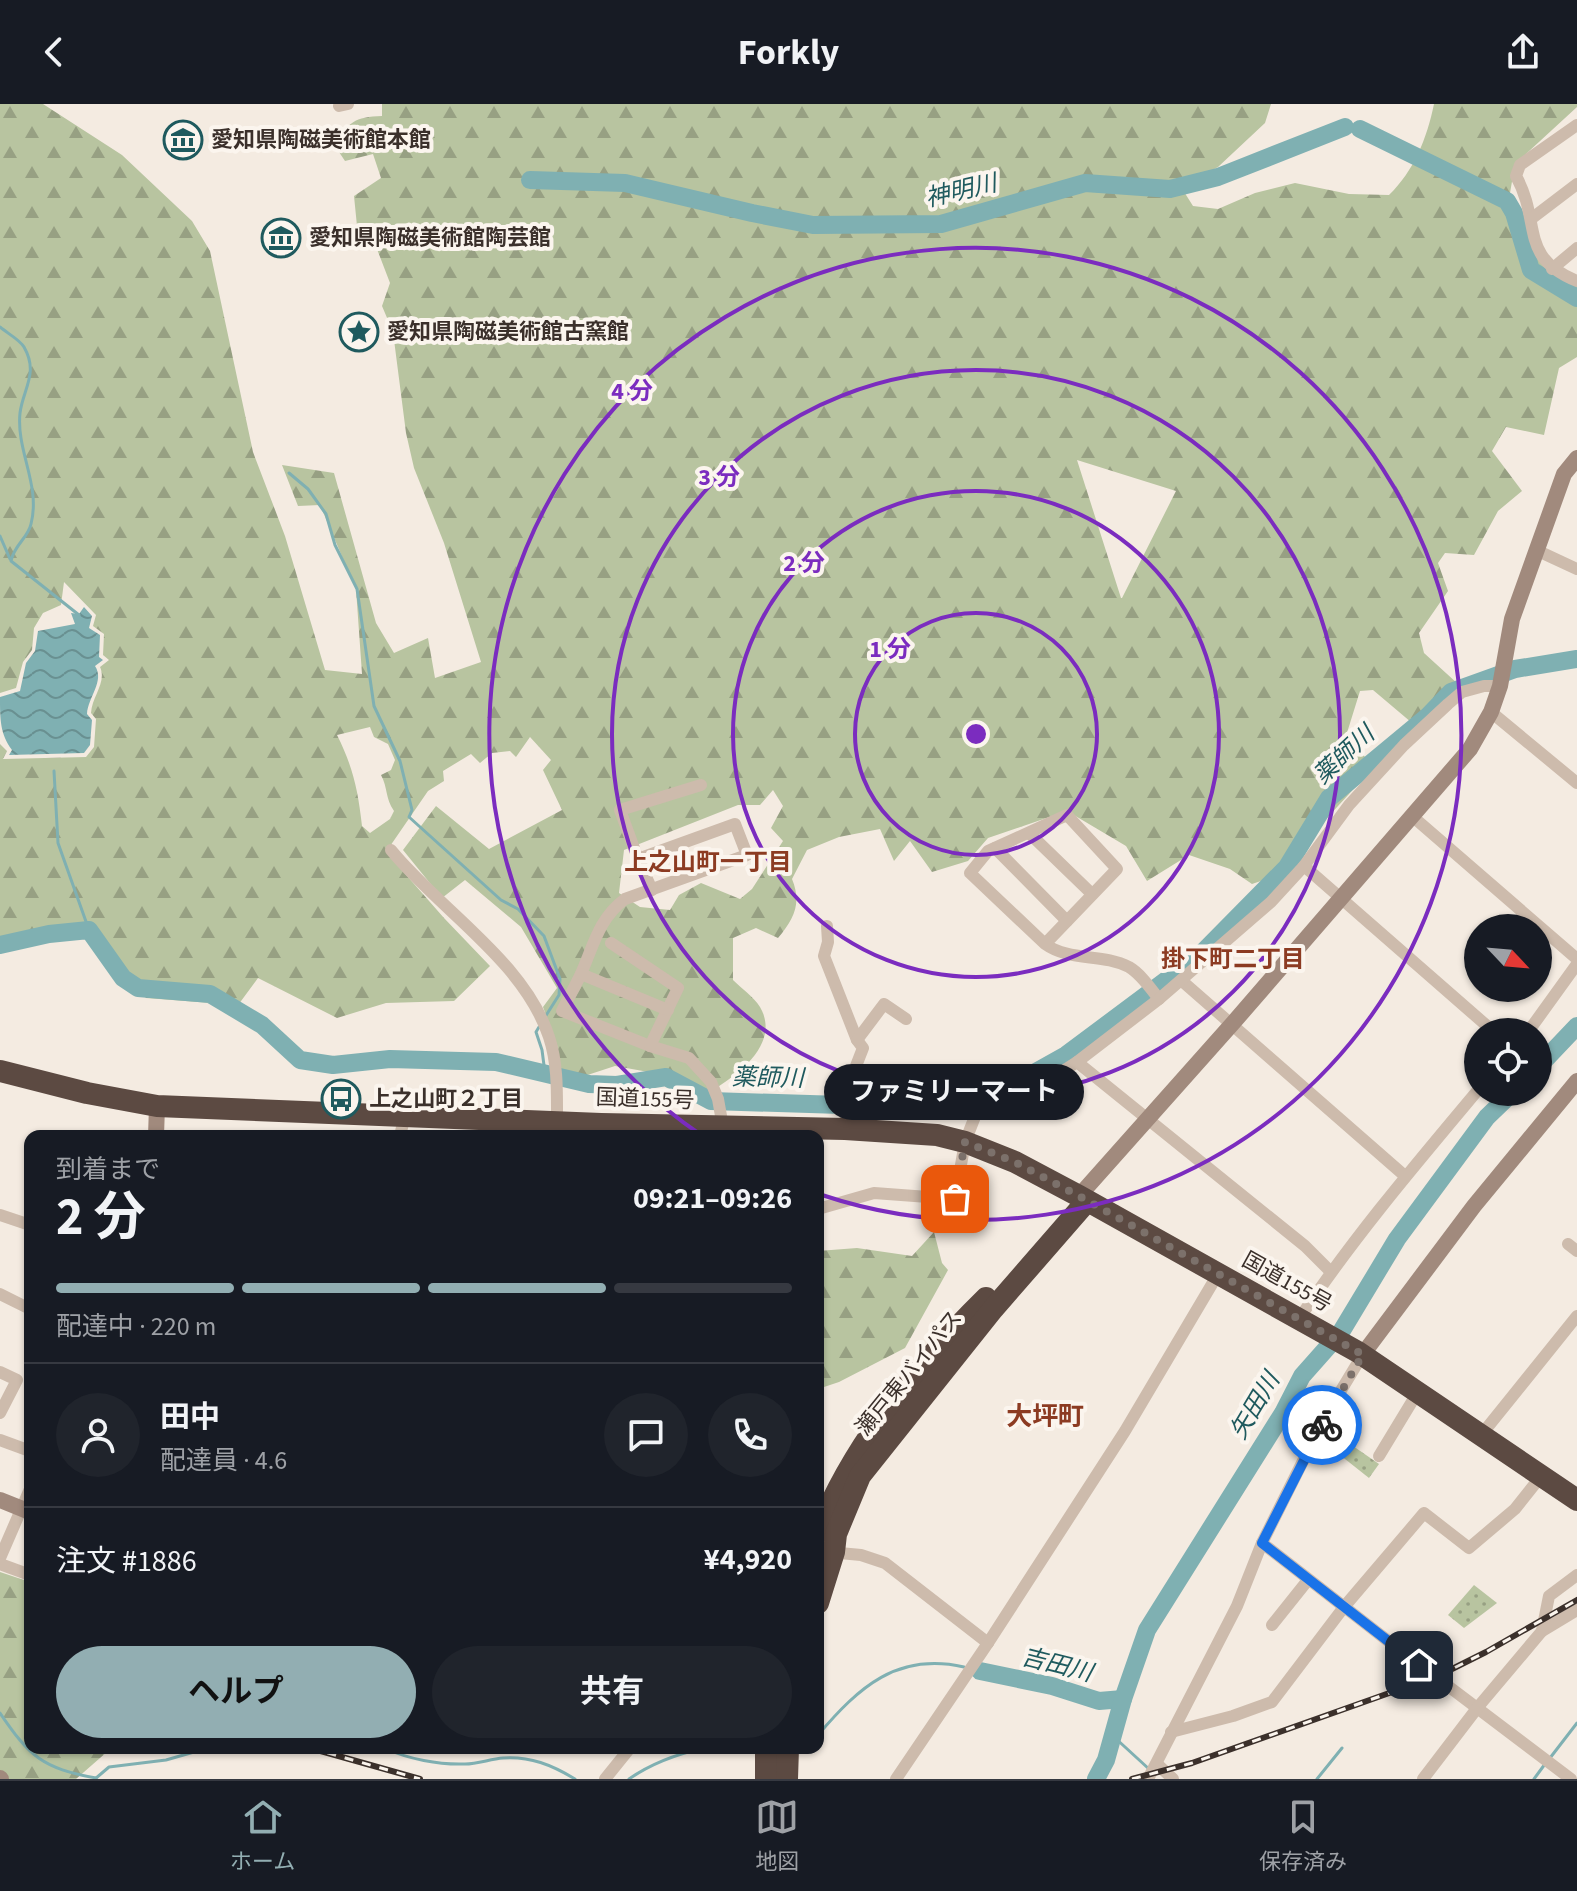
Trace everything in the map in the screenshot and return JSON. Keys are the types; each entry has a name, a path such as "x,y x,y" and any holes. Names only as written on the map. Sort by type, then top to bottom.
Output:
{"highway":[{"name":"国道155号","path":"0,1071 87,1093 157,1106 402,1125 557,1122 602,1130 723,1127 845,1129 937,1135 965,1142 1015,1162 1083,1198 1360,1353 1419,1390 1577,1500"},
{"name":"瀬戸東バイパス","path":"824,1520 841,1484 892,1406 942,1345 1083,1198"},
{"name":"瀬戸東バイパス","path":"826,1551 860,1476 1083,1198"},
{"path":"766,1779 779,1757"}],"street":[{"path":"1577,125 1520,165 1516,176 1526,195 1539,256 1552,269 1577,281"},
{"path":"1531,219 1577,184"},
{"path":"1552,269 1577,248"},
{"path":"1083,1198 1147,1118 1470,749 1491,712 1500,686 1512,619 1564,474 1577,458"},
{"path":"1536,550 1577,569"},
{"path":"824,1207 874,1193 955,1199 965,1142 976,1114 1046,1082 1077,1062 1182,981 1271,902 1304,866 1349,805 1404,745 1448,704 1462,692 1484,686 1500,686"},
{"path":"1491,712 1577,783"},
{"path":"652,890 620,810 701,785"},
{"path":"1045,944 1117,869 1067,815 988,851 970,873 1045,944 1059,954 1097,958 1130,968 1159,999"},
{"path":"1412,816 1577,961 1538,1018"},
{"path":"638,859 735,824 747,855 625,899 612,909 592,940 581,974 562,1011 689,1058 702,1071 718,1099 723,1127"},
{"path":"1029,833 1092,894"},
{"path":"995,848 1067,921"},
{"path":"391,850 496,957 536,1007 549,1037 557,1071 557,1122"},
{"path":"1304,866 1478,1018"},
{"path":"827,926 824,956 857,1040 863,1048 847,1089 845,1129"},
{"path":"611,943 678,988 650,1046"},
{"path":"581,974 668,1010"},
{"path":"1182,981 1405,1176"},
{"path":"857,1040 884,1004 906,1019"},
{"path":"1077,1062 1305,1246 1331,1272"},
{"path":"1148,1779 1237,1606 1262,1543 1360,1353 1474,1206 1577,1081"},
{"path":"156,1130 157,1106"},
{"path":"1302,1320 1331,1272 1405,1176 1464,1106"},
{"path":"0,1215 24,1223"},
{"path":"896,1779 1125,1431 1218,1274"},
{"path":"0,1294 24,1306"},
{"path":"1482,1434 1577,1316"},
{"path":"0,1372 17,1380 0,1413"},
{"path":"1379,1456 1419,1390"},
{"path":"0,1440 24,1449"},
{"path":"1171,1732 1272,1702 1344,1607 1424,1513 1469,1548 1515,1509 1542,1475"},
{"path":"0,1500 24,1510"},
{"path":"24,1512 0,1561 24,1572"},
{"path":"1262,1543 1419,1665"},
{"path":"826,1551 861,1555 885,1563 988,1643"},
{"path":"1542,1631 1549,1596 1577,1575"},
{"path":"1272,1625 1308,1580"},
{"path":"1423,1779 1542,1631 1577,1610"},
{"path":"1448,1686 1571,1779"},
{"path":"605,1779 625,1754"},
{"path":"1156,1765 1173,1779"}],"green space":[{"path":"0,104 43,104 122,155 192,221 210,251 253,452 285,536 325,670 362,674 356,589 320,505 298,506 282,465 334,473 376,623 394,653 428,638 435,678 481,662 444,543 414,468 406,433 393,332 382,306 390,283 372,236 357,226 354,196 381,178 373,154 345,161 335,146 353,122 382,116 382,104 1271,104 1265,123 1218,167 1181,187 1193,206 1218,209 1255,193 1295,183 1349,194 1389,195 1406,175 1418,153 1434,104 1577,104 1515,164 1510,193 1538,259 1546,268 1577,286 1577,357 1559,368 1544,435 1506,427 1492,451 1522,491 1498,511 1474,555 1445,553 1438,563 1448,591 1419,633 1424,653 1458,684 1418,728 1373,690 1360,691 1346,736 1366,758 1360,782 1273,877 1252,884 1230,869 1189,855 1147,881 1126,846 1067,811 988,838 968,861 932,872 910,841 894,861 880,829 839,837 807,850 792,879 795,910 778,938 756,928 733,938 733,980 760,1007 765,1034 752,1059 706,1094 671,1076 615,1066 563,1083 557,1045 543,1007 557,988 521,927 465,880 442,898 403,850 436,806 489,849 562,810 543,770 551,760 530,737 516,757 510,751 492,753 480,763 471,754 443,771 444,781 428,791 386,852 490,966 454,1001 386,1003 337,1018 258,978 230,1016 211,1003 146,998 92,927 51,926 0,941 0,744 7,751 3,759 86,757 94,747 96,719 91,713 92,707 102,678 100,667 109,660 103,655 104,634 93,626 96,615 64,582 61,605 43,613 34,628 32,650 23,662 16,688 0,693","holes":["1077,460 1176,491 1122,598 1121,598","370,727 374,737 388,744 395,760 391,770 381,775 394,811 390,819 370,833 362,826 354,779 337,735","773,790 783,806 771,828 783,841 752,889 740,899 701,883 679,895 670,910 640,907 619,893 624,850 738,805 760,805"]},
{"path":"934,1232 942,1263 948,1270 905,1348 824,1387 824,1251 857,1248 912,1256"},
{"path":"1327,1428 1379,1464 1369,1478 1321,1440"},
{"path":"0,1572 24,1580 24,1754 105,1754 76,1779 0,1779"},
{"path":"1474,1585 1497,1603 1464,1628 1448,1615"}],"water":[{"path":"84,607 92,616 89,628 100,635 99,657 103,660 95,666 97,683 87,714 92,720 90,745 84,753 9,755 12,750 2,726 0,697 20,691 26,663 35,651 38,631 75,624 71,613 79,614"}],"waterway":[{"path":"1345,127 1360,129"},
{"name":"神明川","path":"530,180 625,183 813,225 941,224 1085,183 1170,189 1218,177 1345,127"},
{"name":"神明川","path":"1360,129 1507,201 1514,213 1531,270 1577,298"},
{"path":"0,327 22,344 30,365 20,427 33,510 29,529 11,561 79,615"},
{"path":"289,473 308,489 326,514 335,545 357,589 374,706 400,761 412,810 409,817 501,900 518,909 544,936 560,979 559,995 545,1017"},
{"path":"0,536 10,559"},
{"name":"薬師川","path":"0,945 49,934 89,930 123,978 138,988 210,994 262,1025 300,1060 333,1065 390,1059 496,1062 589,1084 617,1085 666,1077 711,1101 841,1105 931,1103 978,1097 1007,1088 1066,1055 1200,955 1287,867 1329,798 1428,716 1451,692 1515,669 1577,659"},
{"path":"54,771 58,843 89,930"},
{"name":"矢田川","path":"1552,1052 1577,1026"},
{"path":"539,1027 536,1032 545,1073"},
{"name":"矢田川","path":"1096,1779 1106,1760 1147,1630 1283,1413 1302,1376 1341,1332 1397,1239 1487,1117 1498,1106"},
{"name":"吉田川","path":"824,1729 865,1688 899,1669 940,1664 964,1667"},
{"name":"吉田川","path":"980,1671 1052,1686 1099,1701 1123,1699"},
{"path":"0,1713 24,1744"},
{"path":"1550,1758 1577,1723"},
{"path":"1113,1736 1149,1769"},
{"path":"1317,1779 1342,1748"},
{"path":"34,1754 62,1770 96,1778"},
{"name":"吉田川","path":"95,1779 109,1767 166,1760 187,1754"},
{"name":"吉田川","path":"400,1754 445,1763 470,1764 522,1758 549,1766 575,1779"},
{"name":"吉田川","path":"629,1779 681,1754"},
{"path":"1534,1779 1545,1764"}],"tunnel":[{"path":"1419,1665 1448,1686"}],"railway":[{"path":"1132,1779 1192,1763 1440,1675 1577,1600"},
{"path":"331,1754 420,1779"}],"way so far":[{"path":"955,1199 965,1142 988,1149 1079,1196 1363,1354 1322,1425"}],"place":[{"name":"愛知県陶磁美術館本館","path":"183,140"},
{"name":"愛知県陶磁美術館陶芸館","path":"281,238"},
{"name":"愛知県陶磁美術館古窯館","path":"359,332"},
{"name":"上之山町２丁目","path":"341,1099"},
{"name":"ファミリーマート","path":"955,1199"}],"district":[{"name":"上之山町一丁目","path":"708,862"},
{"name":"掛下町二丁目","path":"1233,959"},
{"name":"大坪町","path":"1045,1416"}],"route":[{"path":"1322,1425 1262,1543 1419,1665"}]}
